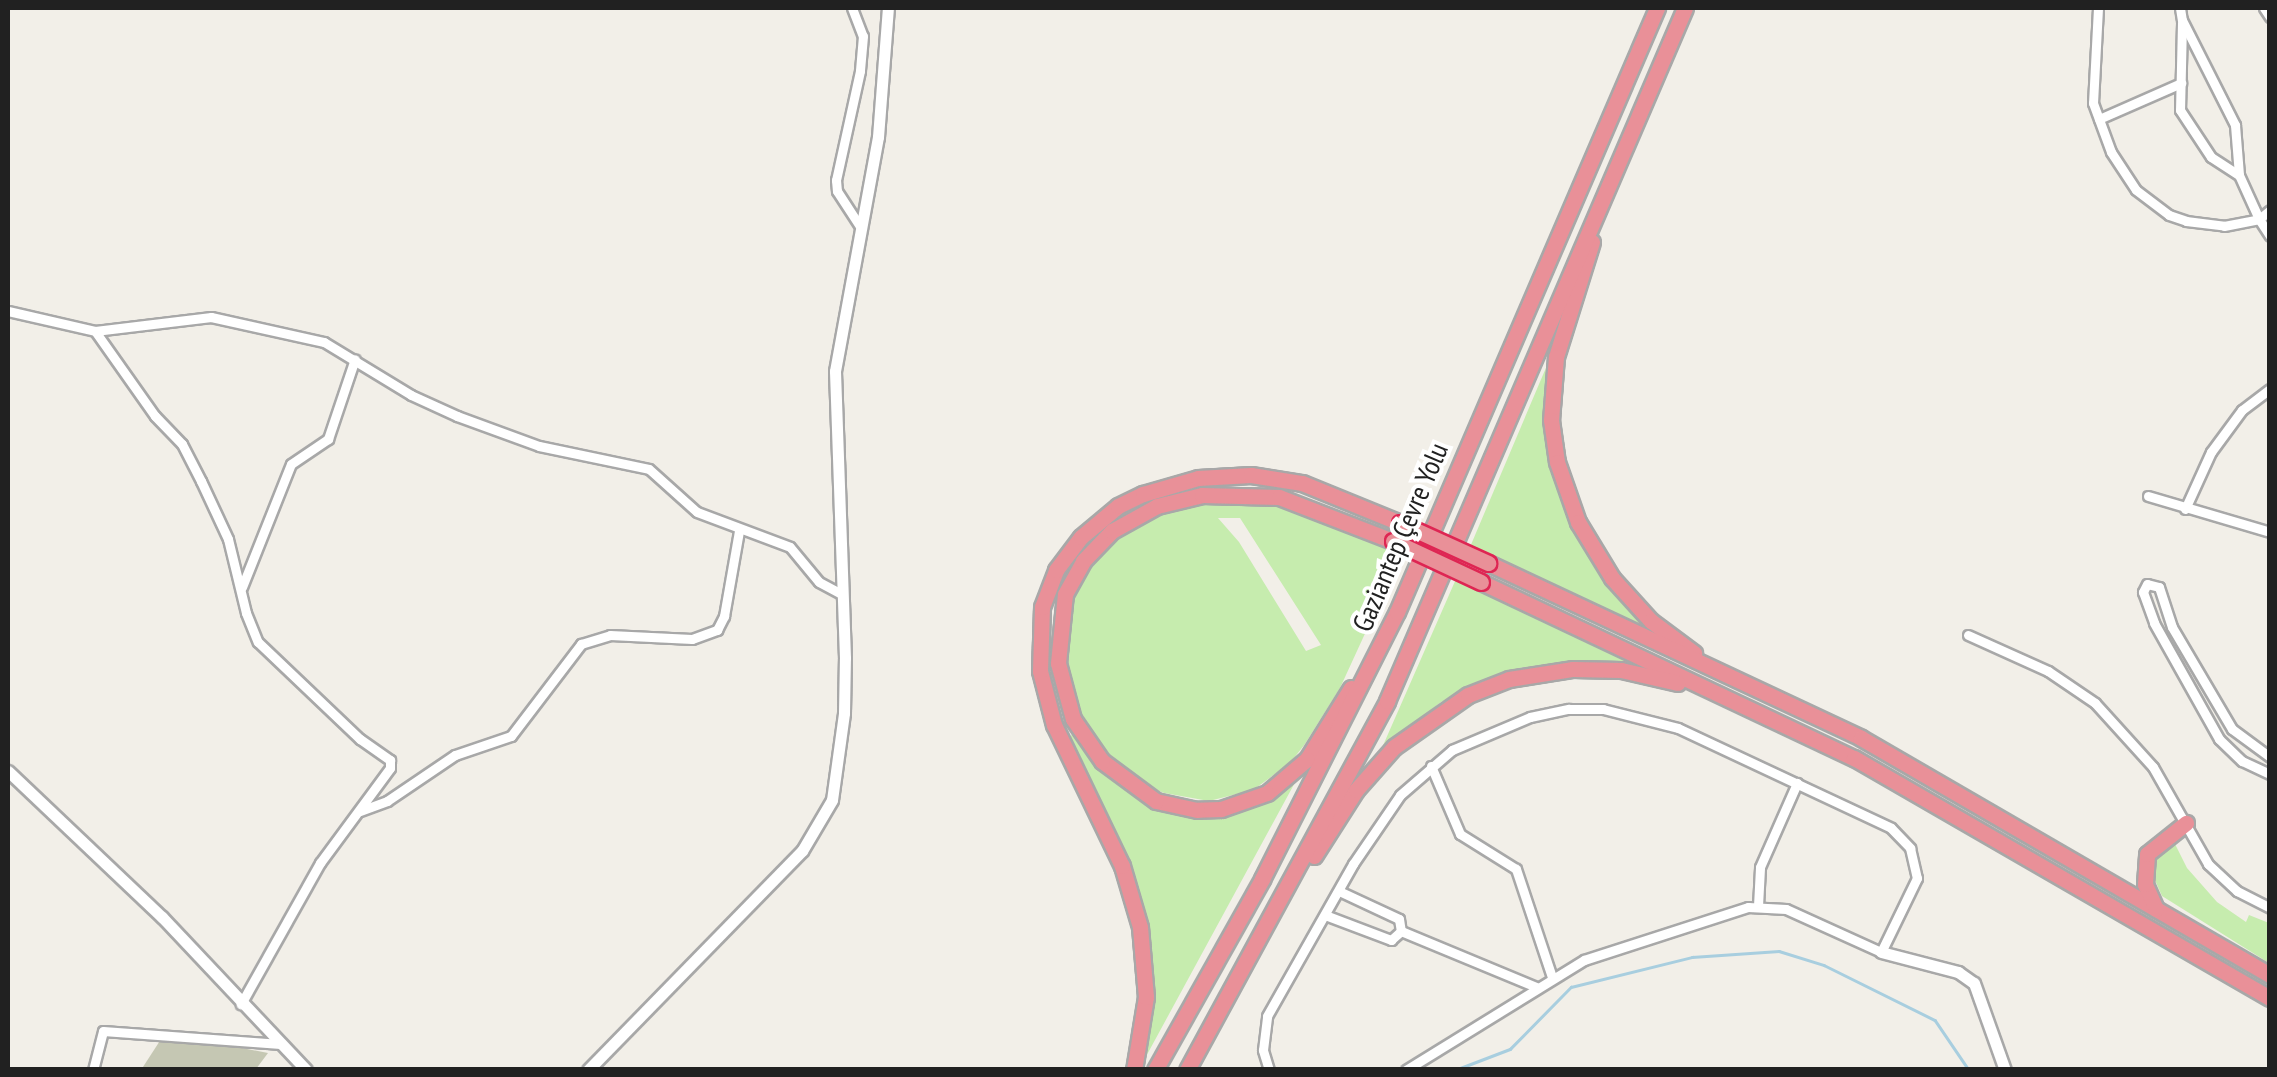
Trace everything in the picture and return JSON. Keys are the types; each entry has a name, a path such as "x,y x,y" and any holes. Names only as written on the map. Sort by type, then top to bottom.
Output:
{"highway":[{"name":"Gaziantep Çevre Yolu","path":"1154,1070 1262,879 1397,612 1656,8"},
{"name":"Gaziantep Çevre Yolu","path":"1186,1070 1290,886 1422,625 1686,8"},
{"path":"1598,213 1587,267 1565,322 1552,388 1552,420 1566,492 1594,552 1651,621 1689,651 1930,776 2270,975"},
{"path":"1134,1070 1146,997 1140,927 1122,866 1054,725 1040,671 1042,607 1056,570 1081,537 1118,506 1143,494 1198,478 1251,475 1302,484 1400,523 1785,702"},
{"path":"1397,612 1307,759 1267,792 1221,809 1196,810 1156,801 1118,776 1084,740 1060,682 1058,628 1074,576 1096,545 1146,512 1202,495 1266,495 1310,506 1778,721 1924,796 2270,998"},
{"path":"1290,886 1322,847 1356,790 1394,747 1439,712 1509,678 1554,670 1621,670 1677,682 1778,721"},
{"path":"2156,909 2145,884 2147,854 2186,823"}],"street":[{"path":"852,8 863,36 860,71 836,180 837,191 861,228"},
{"path":"588,1070 802,851 832,800 844,714 835,371 878,137 888,8"},
{"path":"2098,8 2093,103 2111,152 2136,190 2169,215 2204,225 2259,218 2270,210"},
{"path":"2180,8 2180,110 2196,140 2211,157 2239,174"},
{"path":"2264,8 2270,18"},
{"path":"2182,20 2235,125 2239,174 2270,236"},
{"path":"2099,119 2181,83"},
{"path":"8,311 96,331 211,317 324,342 410,395 508,436 649,470 697,512 740,532 772,538 790,547 819,582 842,594"},
{"path":"96,331 155,416 182,444 228,539 258,642 360,739 390,760 359,811 320,863 240,1004"},
{"path":"242,588 291,464 328,439 354,359"},
{"path":"2184,508 2211,452 2242,410 2270,390"},
{"path":"2148,496 2270,532"},
{"path":"359,811 387,801 454,756 511,736 580,644 610,635 704,638 717,630 724,616 740,532"},
{"path":"2270,757 2254,750 2232,729 2172,627 2160,588 2147,584 2143,592 2154,622 2220,739 2242,761 2270,774"},
{"path":"1968,636 2048,671 2095,703 2144,755 2208,864 2221,878 2270,908"},
{"path":"1268,1070 1263,1050 1268,1016 1339,890 1400,795 1431,766 1470,740 1530,717 1569,709 1603,709 1678,728 1891,828 1910,848 1917,878 1881,952"},
{"path":"1431,766 1460,834 1506,860 1519,874 1552,977"},
{"path":"8,771 162,917 306,1070"},
{"path":"1758,906 1760,866 1797,783"},
{"path":"1339,890 1399,919 1401,931"},
{"path":"1406,1070 1584,960 1758,906 1786,909 1881,952 1958,972 1974,983 2004,1070"},
{"path":"1325,915 1391,940 1401,931"},
{"path":"1401,931 1536,987"},
{"path":"93,1070 103,1031 282,1044"}],"shaded area":[{"path":"165,1033 268,1053 256,1069 141,1070"}],"green space":[{"path":"1548,363 1543,406 1556,484 1569,515 1658,635 1470,547"},
{"path":"1207,502 1270,502 1338,523 1402,553 1340,688 1305,744 1290,763 1253,790 1209,801 1164,793 1143,784 1111,758 1078,709 1065,655 1065,625 1073,597 1098,557 1135,526 1160,514","holes":["1218,518 1240,518 1321,645 1306,651 1239,542"]},
{"path":"1456,579 1649,666 1576,662 1520,668 1441,702 1381,750"},
{"path":"1057,712 1070,737 1074,732 1119,785 1163,810 1208,817 1227,815 1257,804 1298,777 1143,1062 1153,975 1143,910"},
{"path":"2175,844 2187,868 2217,902 2246,922 2249,915 2269,923 2269,963 2162,896 2150,869 2152,857"}],"waterway":[{"path":"1455,1070 1510,1049 1571,987 1692,957 1779,951 1824,965 1935,1020 1969,1070"}]}
